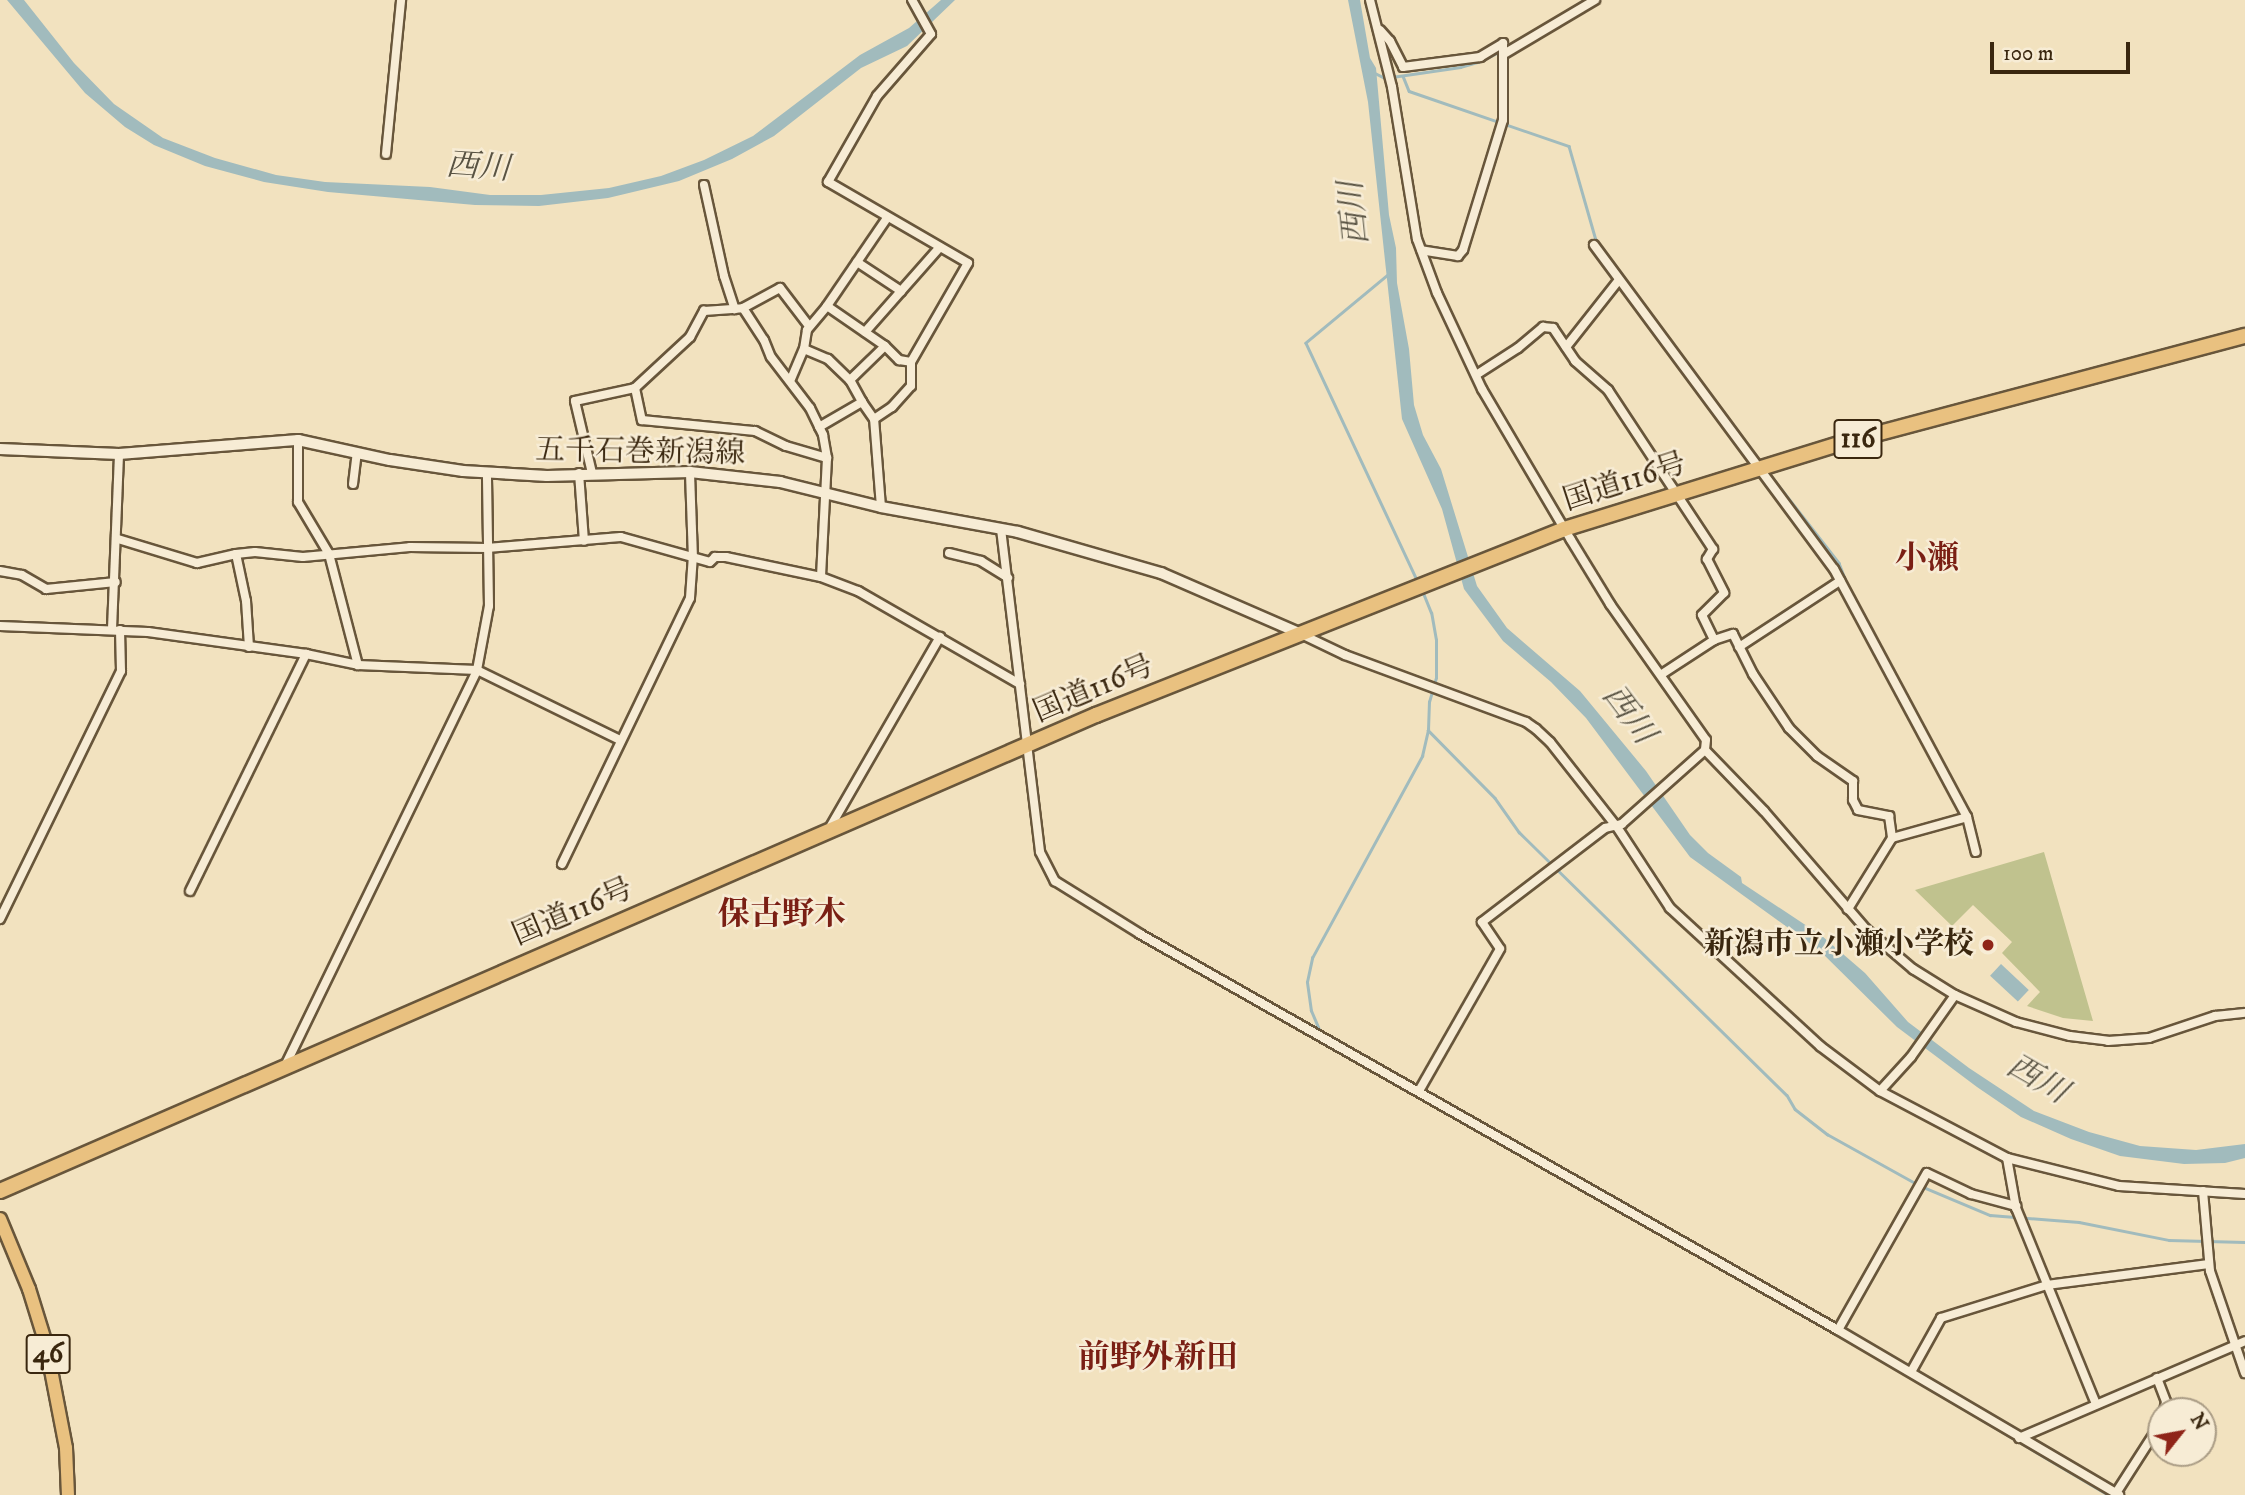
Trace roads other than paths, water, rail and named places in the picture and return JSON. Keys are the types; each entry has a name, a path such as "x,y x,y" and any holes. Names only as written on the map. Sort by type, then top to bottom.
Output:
{"highway":[{"name":"国道116号","path":"0,1191 1028,747 1096,715 1564,529 1761,467 1979,405 2245,337"}],"main road":[{"name":"五千石巻新潟線","path":"0,449 119,454 298,440 357,453 487,472 547,476 579,473 690,472 780,482 881,507 1001,529 1161,573 1301,634"},
{"name":"46","path":"0,1219 29,1289 46,1344 66,1448 68,1495"}],"street":[{"path":"386,154 401,0"},
{"path":"1370,0 1378,28 1421,250 1437,292 1476,375 1564,529 1610,604 1662,674 1706,740 1705,750 1617,827 1605,828 1482,922 1500,949 1419,1091"},
{"path":"1504,54 1595,0"},
{"path":"874,419 892,407 911,386 911,362 968,263 828,182 877,96 931,34 914,2"},
{"path":"1378,28 1390,41 1403,67 1480,57 1503,43 1503,120 1462,250 1458,256 1421,250"},
{"path":"704,185 724,276 739,308 764,340 771,357 791,379 819,427 827,458 821,578"},
{"path":"791,379 804,349 810,326 827,306 887,218"},
{"path":"1594,245 1816,541 1967,817 1976,852"},
{"path":"865,332 940,247"},
{"path":"857,262 901,291"},
{"path":"1566,348 1619,280"},
{"path":"592,473 575,401 635,387 690,337 704,311 739,308 780,288 810,326"},
{"path":"827,306 885,346 899,360 911,362"},
{"path":"1476,375 1518,348 1543,327 1553,328 1575,360 1608,390 1713,549 1707,559 1724,593 1702,615 1714,640"},
{"path":"849,380 885,346"},
{"path":"804,349 828,359 849,380 874,419 881,507"},
{"path":"635,387 642,420 755,431 786,446 827,458"},
{"path":"819,427 862,402"},
{"path":"298,440 298,502 330,554 358,665"},
{"path":"353,484 357,453"},
{"path":"0,919 121,671 116,630 119,454"},
{"path":"285,1066 477,670 489,606 487,472"},
{"path":"562,863 690,598 693,559 690,472"},
{"path":"579,473 584,541"},
{"path":"1001,529 1040,852 1055,881 1140,934 1912,1372 2117,1494 2147,1446"},
{"path":"118,539 197,563 236,554 330,554 410,547 487,548 621,537 693,559 710,562 715,556 726,556 821,578 858,591 1020,684"},
{"path":"948,553 981,561 1007,578"},
{"path":"236,554 246,601 249,647"},
{"path":"0,570 22,575 46,589 116,582"},
{"path":"1739,647 1840,581"},
{"path":"0,626 116,630 306,654 358,665 477,670 620,740"},
{"path":"1301,634 1345,655 1526,722 1550,741 1617,827 1670,908 1819,1045 1880,1091 2007,1158 2119,1186 2245,1194"},
{"path":"1662,674 1714,640 1732,634 1789,728 1817,755 1849,775 1853,781 1853,800 1858,810 1889,816 1892,838 1848,909"},
{"path":"828,832 940,638"},
{"path":"190,891 306,654"},
{"path":"1705,750 1764,811 1848,909 1913,969 1955,995 2016,1022 2070,1036 2108,1041 2149,1038 2215,1016 2245,1013"},
{"path":"1892,838 1967,817"},
{"path":"1880,1091 1915,1051 1955,995"},
{"path":"2007,1158 2016,1206 2096,1404"},
{"path":"1838,1330 1927,1173 1971,1194 2016,1206"},
{"path":"2203,1191 2210,1264 2245,1373"},
{"path":"1912,1372 1941,1318 2047,1285 2210,1264"},
{"path":"2019,1438 2245,1341"},
{"path":"2157,1378 2164,1397"}],"water":[{"path":"7,0 24,0 74,63 114,104 163,138 215,158 276,175 325,182 430,187 490,195 541,195 609,188 661,176 704,160 753,136 860,55 909,28 941,0 955,0 907,46 861,68 774,136 732,159 679,181 608,198 539,206 475,205 328,192 264,182 205,166 154,145 125,127 85,93"},
{"path":"1348,0 1360,0 1370,58 1376,68 1389,215 1396,248 1397,283 1409,349 1414,405 1423,435 1441,469 1477,586 1507,628 1580,691 1646,771 1690,835 1708,853 1741,877 1742,883 1822,936 1865,973 1908,1022 1969,1068 2034,1111 2089,1132 2140,1146 2196,1150 2245,1144 2245,1158 2225,1163 2184,1164 2120,1156 2071,1139 2021,1117 1977,1087 1897,1027 1819,950 1690,857 1586,718 1551,682 1503,641 1464,589 1442,509 1402,419 1368,102"},
{"path":"2001,964 2029,990 2018,1002 1990,976"}],"waterway":[{"path":"1505,48 1585,0"},
{"path":"1375,73 1385,78 1460,67 1499,52"},
{"path":"1403,76 1409,91 1569,146 1596,240 1757,457"},
{"path":"1389,274 1306,343 1418,582"},
{"path":"1769,473 1839,563 1850,591"},
{"path":"1320,1032 1311,1011 1307,982 1312,958 1422,756 1428,730 1429,702 1436,678 1436,640 1431,613 1422,591"},
{"path":"1428,730 1495,798 1519,832 1787,1095 1795,1109 1827,1134 1917,1184"},
{"path":"1324,1042 1888,1364 2109,1495"},
{"path":"1923,1187 1990,1215 2079,1222 2169,1240 2245,1242"}],"place":[{"name":"新潟市立小瀬小学校","path":"1988,945"}],"district":[{"name":"小瀬","path":"1927,559"},
{"name":"保古野木","path":"782,915"},
{"name":"前野外新田","path":"1158,1358"}],"water label":[{"name":"西川","path":"478,168"},
{"name":"西川","path":"1355,213"},
{"name":"西川","path":"1628,715"},
{"name":"西川","path":"2037,1080"}]}
